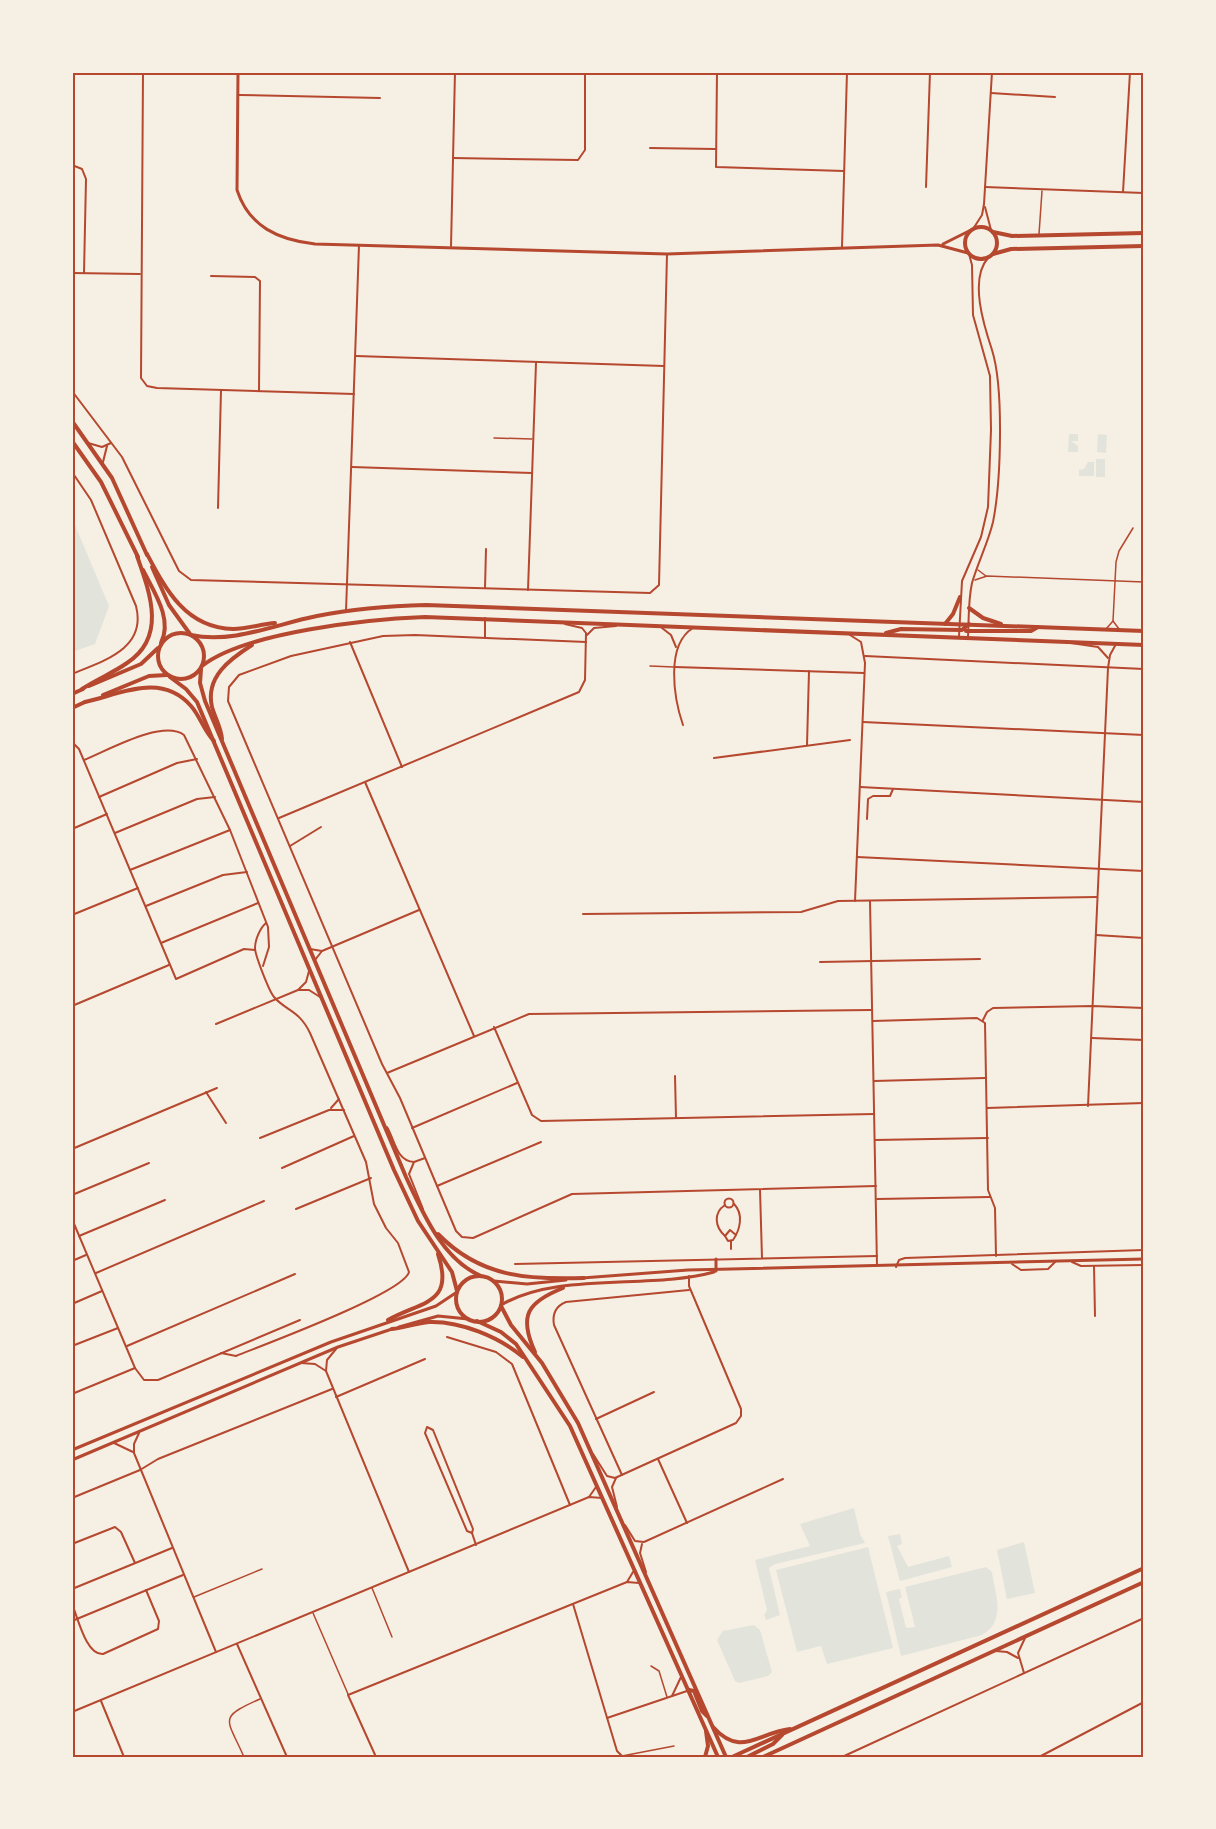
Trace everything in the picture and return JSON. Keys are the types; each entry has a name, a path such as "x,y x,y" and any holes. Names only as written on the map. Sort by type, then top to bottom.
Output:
{"main road":[{"path":"1144,233 1012,236 983,227 972,230 965,241 969,254 980,259 1011,249 1144,246"},
{"path":"992,231 997,246 993,255"},
{"path":"72,422 103,462 167,592 183,610 201,621 234,629 346,611 458,605 1144,631"},
{"path":"72,441 101,482 137,556 163,615 166,631 158,662 169,676 186,689 197,702 403,1190 452,1272 458,1308 468,1319 510,1338 530,1362 570,1426 718,1757"},
{"path":"147,554 169,605 190,634 203,647 200,689 406,1177 433,1228 454,1258 481,1276 494,1281 501,1292 501,1305 511,1325 536,1355 568,1405 592,1453 725,1756"},
{"path":"82,689 128,662 148,642 153,615 137,556"},
{"path":"945,624 953,614 960,597"},
{"path":"969,608 983,618 1005,626"},
{"path":"72,708 149,676 188,678 223,652 256,643 350,623 425,617 1144,645"},
{"path":"72,694 141,664 175,633 219,639 287,622"},
{"path":"884,634 902,629 959,631 965,630 969,624"},
{"path":"959,637 969,630 1031,631 1039,627"},
{"path":"222,739 212,704 214,683 225,664 256,643"},
{"path":"85,702 138,687 168,690 191,705 214,741"},
{"path":"433,1228 454,1250 472,1262 528,1278 584,1278"},
{"path":"388,1320 421,1307 436,1296 443,1276 437,1250"},
{"path":"457,1292 469,1278 481,1276"},
{"path":"536,1355 527,1333 528,1315 537,1300 563,1288"},
{"path":"477,1322 490,1319 501,1305"},
{"path":"392,1329 427,1323 448,1324 496,1338 530,1362"},
{"path":"732,1757 1144,1568"},
{"path":"763,1757 1144,1582"},
{"path":"689,1690 694,1691 702,1711 708,1716"},
{"path":"712,1727 726,1740 741,1744 778,1731 794,1729"},
{"path":"705,1757 708,1746 706,1731"},
{"path":"747,1757 777,1742 782,1734"}],"street":[{"path":"143,72 139,372 144,382 157,388 354,394"},
{"path":"238,72 236,181 241,201 246,211 265,229 284,238 315,244 451,246 667,254 938,245 969,254 972,265 973,315 989,369 990,436 988,507 981,537 963,577 959,637"},
{"path":"451,246 455,72"},
{"path":"453,158 578,160 585,150 585,72"},
{"path":"717,72 714,164 717,168 844,171"},
{"path":"842,247 847,72"},
{"path":"926,187 930,72"},
{"path":"992,72 984,204 992,231"},
{"path":"1123,192 1130,72"},
{"path":"991,93 1055,97"},
{"path":"238,95 380,98"},
{"path":"650,148 715,149"},
{"path":"72,165 82,169 86,179 84,273"},
{"path":"985,187 1144,193"},
{"path":"938,245 972,230 984,204"},
{"path":"346,611 359,244"},
{"path":"72,392 111,443 141,490 179,571 189,579 646,594 657,589 664,457 667,254"},
{"path":"968,638 973,580 994,518 998,452 997,368 981,314 979,296 982,267 988,258"},
{"path":"72,273 140,274"},
{"path":"211,276 255,277 260,281 260,392"},
{"path":"356,356 664,366"},
{"path":"528,590 536,363"},
{"path":"218,508 221,390"},
{"path":"88,443 98,447 111,443"},
{"path":"103,462 107,446"},
{"path":"352,467 532,473"},
{"path":"72,472 91,500 136,606 138,617 134,638 126,648 72,674"},
{"path":"72,480 76,477"},
{"path":"485,589 486,549"},
{"path":"485,618 485,638"},
{"path":"279,818 579,692 585,680 586,635 582,628 563,622"},
{"path":"586,635 594,628 610,628 619,624"},
{"path":"657,626 671,635 676,651 678,706 683,726"},
{"path":"676,651 684,635 695,627"},
{"path":"843,632 861,642 865,656 855,901"},
{"path":"586,642 404,634 350,642 279,659 239,675 228,687 228,701 456,1232 470,1239 572,1194 876,1186"},
{"path":"1066,641 1102,649 1108,661"},
{"path":"350,642 402,767"},
{"path":"1088,1106 1108,661 1116,644"},
{"path":"865,656 1144,669"},
{"path":"675,667 865,673"},
{"path":"807,746 809,671"},
{"path":"863,722 1144,735"},
{"path":"84,760 150,733 171,730 184,735 230,830 266,923 269,946 262,967"},
{"path":"714,758 850,740"},
{"path":"72,742 79,748 176,979 246,948 255,950"},
{"path":"99,797 177,762 197,759"},
{"path":"365,782 474,1036"},
{"path":"860,787 1144,802"},
{"path":"867,819 868,799 873,796 890,796 893,789"},
{"path":"115,833 197,799 215,797"},
{"path":"72,829 107,814"},
{"path":"290,846 321,827"},
{"path":"130,870 230,830"},
{"path":"857,857 1144,871"},
{"path":"146,906 223,875 247,872"},
{"path":"72,915 138,888"},
{"path":"583,914 801,912 831,902 1097,897"},
{"path":"870,901 877,1266"},
{"path":"161,943 259,903"},
{"path":"315,960 322,951 332,946 419,910"},
{"path":"221,1353 236,1356 366,1303 406,1280 408,1266 398,1243 386,1228 374,1204 371,1178 355,1136 305,1023 294,1011 276,999 262,967 255,950 260,930 266,923"},
{"path":"1095,935 1144,938"},
{"path":"310,949 322,951"},
{"path":"820,962 980,959"},
{"path":"72,1006 170,965"},
{"path":"298,990 306,982 309,966"},
{"path":"216,1024 298,990 309,990 323,1000"},
{"path":"983,1020 987,1012 993,1008 1093,1006 1144,1008"},
{"path":"387,1073 521,1016 534,1014 871,1010"},
{"path":"872,1021 977,1018 983,1020 986,1026 990,1197 995,1208 996,1256"},
{"path":"494,1027 532,1115 541,1121 874,1114"},
{"path":"1092,1038 1144,1040"},
{"path":"675,1076 676,1118"},
{"path":"874,1081 986,1078"},
{"path":"412,1128 518,1083"},
{"path":"72,1149 217,1088"},
{"path":"206,1092 226,1123"},
{"path":"329,1110 339,1098"},
{"path":"987,1108 1144,1103"},
{"path":"260,1138 329,1110 344,1110"},
{"path":"384,1124 400,1156 405,1161 414,1162 425,1158"},
{"path":"282,1168 355,1136"},
{"path":"875,1140 988,1138"},
{"path":"437,1186 541,1142"},
{"path":"414,1162 409,1169 409,1178 423,1210"},
{"path":"72,1195 149,1163"},
{"path":"297,1209 371,1178"},
{"path":"760,1190 762,1258"},
{"path":"877,1199 990,1197"},
{"path":"731,1258 732,1241 740,1227 739,1214 729,1199 719,1210 717,1218 719,1230 732,1241"},
{"path":"79,1236 165,1200"},
{"path":"95,1273 264,1201"},
{"path":"725,1205 730,1208 734,1204"},
{"path":"72,1219 140,1378 153,1381 300,1320"},
{"path":"725,1236 730,1230 736,1235"},
{"path":"896,1267 898,1260 905,1258 1144,1250"},
{"path":"72,1261 87,1255"},
{"path":"516,1264 877,1256"},
{"path":"716,1258 716,1271"},
{"path":"494,1281 527,1284 641,1272 1144,1259"},
{"path":"1012,1263 1021,1270 1047,1269 1054,1262"},
{"path":"1072,1262 1079,1266 1144,1265"},
{"path":"1094,1266 1095,1316"},
{"path":"501,1305 519,1296 563,1288 688,1276 716,1271"},
{"path":"126,1346 295,1274"},
{"path":"592,1453 607,1476 618,1477 736,1423 741,1416 741,1409 690,1290 688,1276"},
{"path":"622,1475 554,1325 553,1315 558,1307 570,1301 690,1290"},
{"path":"72,1304 102,1291"},
{"path":"72,1450 331,1341 388,1320 436,1306 457,1292"},
{"path":"72,1460 338,1347 431,1317 468,1319"},
{"path":"72,1346 118,1328"},
{"path":"447,1337 496,1352 512,1364 570,1505"},
{"path":"338,1347 327,1360 326,1371 410,1572"},
{"path":"336,1397 425,1359"},
{"path":"301,1364 315,1364 326,1371"},
{"path":"72,1394 135,1368"},
{"path":"72,1498 140,1470 158,1459 332,1389"},
{"path":"596,1419 654,1392"},
{"path":"472,1533 467,1531 430,1444 425,1432 427,1427 433,1430 473,1528 472,1533 476,1545"},
{"path":"141,1431 134,1444 134,1453 216,1652"},
{"path":"112,1443 122,1445 134,1453"},
{"path":"658,1459 687,1523"},
{"path":"616,1510 612,1487 618,1477"},
{"path":"622,1523 635,1541 644,1542 783,1479"},
{"path":"589,1497 596,1482"},
{"path":"72,1706 73,1712 589,1497 604,1500"},
{"path":"72,1544 115,1527 122,1532 135,1563"},
{"path":"644,1542 640,1553 646,1576"},
{"path":"72,1589 172,1548"},
{"path":"627,1582 634,1569"},
{"path":"72,1621 183,1574"},
{"path":"376,1757 348,1695 627,1582 641,1584"},
{"path":"72,1604 93,1651 98,1654 106,1653 158,1629 159,1621 146,1590"},
{"path":"573,1604 617,1751 622,1756"},
{"path":"842,1757 1144,1618"},
{"path":"1024,1673 1018,1658 1019,1647 1025,1638"},
{"path":"237,1644 287,1757"},
{"path":"996,1651 1007,1652 1018,1658"},
{"path":"672,1696 679,1686 681,1674"},
{"path":"607,1718 689,1690"},
{"path":"100,1701 124,1757"},
{"path":"1039,1757 1144,1702"}],"lane":[{"path":"1039,235 1042,188"},
{"path":"494,438 533,440"},
{"path":"1106,630 1113,621 1117,556 1133,528"},
{"path":"977,569 987,576"},
{"path":"973,580 987,576 1144,582"},
{"path":"1113,621 1120,630"},
{"path":"650,666 675,667"},
{"path":"193,1597 262,1569"},
{"path":"372,1587 393,1637"},
{"path":"312,1612 348,1695"},
{"path":"651,1666 659,1671 668,1698"},
{"path":"244,1757 230,1724 230,1716 233,1711 261,1699"},
{"path":"622,1756 674,1746"}],"shaded area":[{"path":"1069,434 1078,434 1078,441 1071,441 1078,446 1078,452 1068,452"},
{"path":"1098,434 1107,435 1106,453 1097,452"},
{"path":"1096,459 1105,459 1105,477 1096,477"},
{"path":"1088,462 1094,462 1094,476 1079,476 1079,470 1084,469"},
{"path":"72,518 109,606 95,644 72,652"},
{"path":"854,1508 860,1534 865,1543 775,1564 769,1568 780,1615 766,1620 764,1615 767,1610 755,1560 810,1546 800,1524"},
{"path":"900,1534 902,1544 897,1546 908,1567 949,1556 952,1567 900,1581 888,1536"},
{"path":"1024,1542 1035,1593 1007,1599 997,1550"},
{"path":"868,1547 893,1648 827,1664 821,1646 797,1652 776,1570"},
{"path":"986,1567 992,1572 998,1607 995,1622 990,1629 982,1635 901,1656 886,1592 900,1589 902,1597 899,1599 906,1628 915,1627 905,1587"},
{"path":"754,1625 760,1630 772,1672 768,1676 739,1683 735,1681 717,1640 723,1631"}]}
